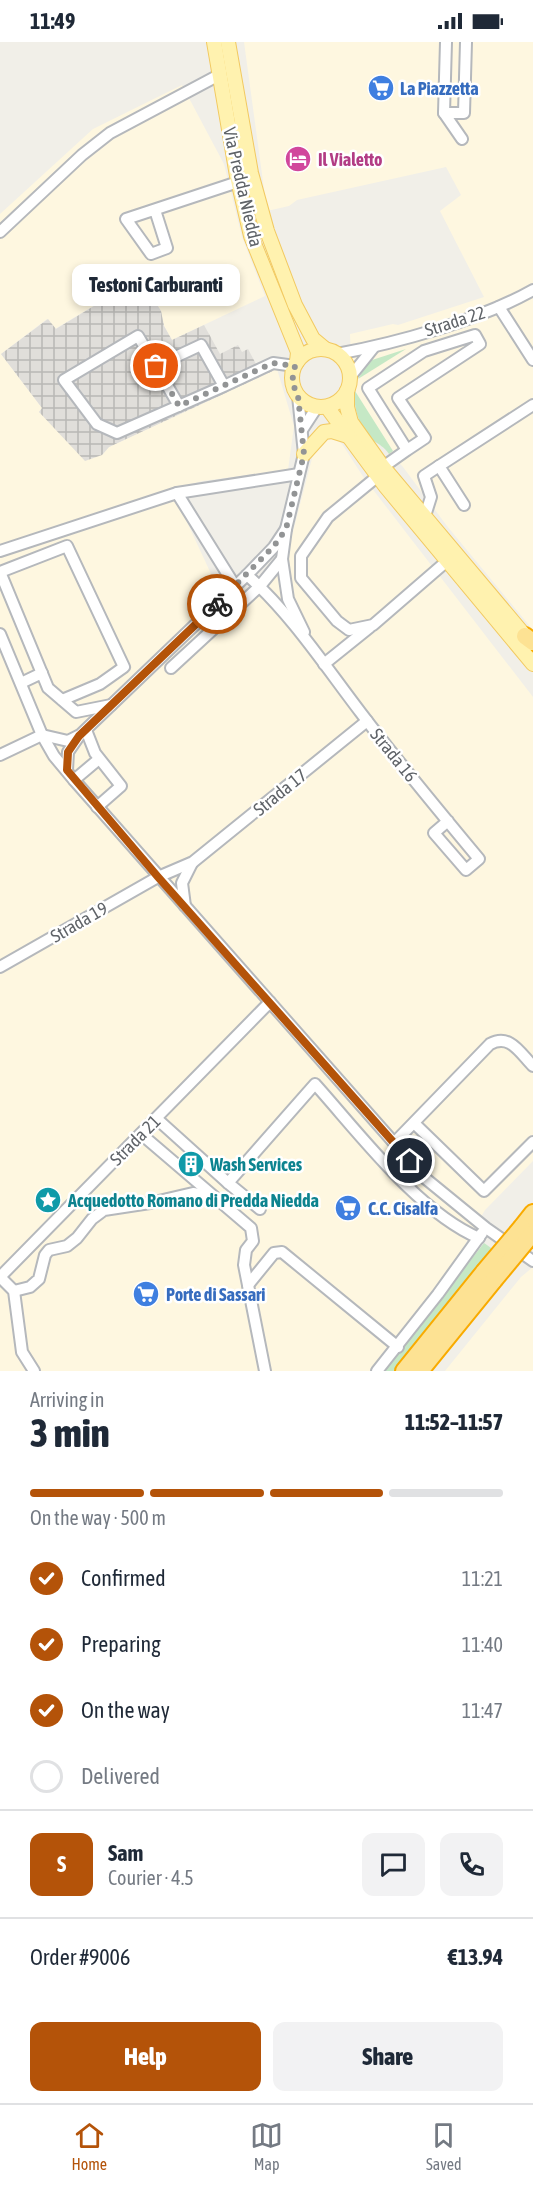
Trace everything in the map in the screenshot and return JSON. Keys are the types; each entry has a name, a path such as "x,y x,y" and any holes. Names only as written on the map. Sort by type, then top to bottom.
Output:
{"highway":[{"path":"404,1371 529,1231 533,1214"},
{"path":"420,1371 489,1276"}],"main road":[{"name":"Via Predda Niedda","path":"214,42 238,182 251,236 273,296 298,352 296,364"},
{"name":"Via Predda Niedda","path":"228,42 251,173 267,231 295,305 313,339 331,351"},
{"path":"530,641 425,516 380,472 322,407 298,396 292,382 296,364 312,351 331,351 346,363 350,376 347,407 351,422 380,472 447,561 533,664"},
{"path":"322,407 335,404 347,392"},
{"path":"304,454 324,432 332,431 348,436"}],"street":[{"path":"446,42 444,113 462,139"},
{"path":"444,113 464,113 466,42"},
{"path":"0,232 82,155 110,133 219,75"},
{"path":"155,210 238,182"},
{"name":"Strada 22","path":"331,351 374,347 499,307 533,290"},
{"path":"499,307 533,360"},
{"path":"416,334 424,351"},
{"path":"373,625 349,630 338,621 301,578 301,556 328,517 407,450 425,438 398,398 480,344 475,335 424,351 368,388 407,450"},
{"path":"179,406 138,336 64,380 97,424 117,433 179,406 224,386 273,363 296,364"},
{"path":"156,366 201,345 224,386"},
{"path":"350,376 374,347"},
{"name":"Strada 16","path":"298,396 304,454 286,529 282,559 288,599 311,648"},
{"path":"302,430 322,407"},
{"path":"425,516 431,497 424,476 531,409"},
{"path":"439,466 464,505"},
{"path":"0,551 177,493 299,474"},
{"path":"177,493 236,586"},
{"path":"67,770 68,752 82,733 247,575 274,546 286,529"},
{"path":"62,700 100,684 124,667 67,546 0,572 48,688 62,700 76,712 111,705"},
{"path":"264,582 274,546"},
{"path":"171,668 264,582 282,559"},
{"path":"324,664 447,561"},
{"name":"Strada 16","path":"247,575 264,582 367,721 479,859 466,870 434,833 448,821"},
{"path":"0,634 42,735 54,756 74,780 426,1179 486,1228 533,1261"},
{"path":"21,683 42,673"},
{"name":"Strada 17","path":"158,877 193,862 367,721"},
{"path":"0,755 42,735 68,741 82,733"},
{"path":"82,733 121,786 97,807"},
{"path":"74,780 99,759"},
{"path":"185,906 183,884 193,862"},
{"name":"Strada 19","path":"0,967 158,877"},
{"name":"Strada 21","path":"0,1277 270,1002"},
{"path":"394,1143 415,1124 490,1044 499,1039 508,1040 533,1066"},
{"path":"228,1183 315,1084 398,1176 458,1228 479,1238"},
{"path":"157,1119 260,1209"},
{"path":"415,1124 484,1191 533,1142"},
{"path":"141,1134 254,1233 253,1241 243,1257 265,1371"},
{"path":"14,1291 30,1287 39,1279 45,1255 50,1250 67,1246 77,1238 92,1219 104,1210 150,1203 193,1192 215,1198"},
{"path":"377,1371 398,1347 486,1228"},
{"path":"248,1285 274,1253 282,1252 398,1347"},
{"path":"0,1277 14,1291 22,1352 34,1371"}],"shaded area":[{"path":"244,42 533,42 533,630 447,526 403,467 382,444 373,441 353,402 358,379 351,360 350,334 393,324 398,325 484,297 440,211 461,195 446,167 297,200 289,206 267,211"},
{"path":"182,85 224,164 242,237 265,296 172,340 164,326 161,311 140,278 55,329 47,319 1,354 42,408 39,412 102,455 109,447 277,369 294,426 288,470 202,481 172,490 213,578 255,596 288,565 288,551 316,443 331,436 342,444 364,478 533,697 533,1161 485,1210 450,1270 372,1371 0,1371 0,214 93,129"},
{"path":"140,278 161,311 164,326 172,340 204,325 220,354 238,345 242,352 248,349 256,364 271,359 277,369 109,447 102,455 85,461 39,412 42,408 1,354 48,319 56,329"},
{"path":"533,1267 533,1371 445,1371 521,1277"}],"green space":[{"path":"406,349 358,379 369,361"},
{"path":"355,391 393,451 389,454 369,437 361,425 355,404"},
{"path":"484,1243 494,1250 397,1371 384,1371"}],"way so far":[{"path":"156,366 179,406 273,363 295,366 292,382 298,396 304,454 286,529 274,546 217,604"}],"place":[{"name":"La Piazzetta","path":"381,88"},
{"name":"Il Vialetto","path":"298,159"},
{"name":"Testoni Carburanti","path":"156,366"},
{"name":"Wash Services","path":"191,1164"},
{"name":"Acquedotto Romano di Predda Niedda","path":"48,1200"},
{"name":"C.C. Cisalfa","path":"348,1208"},
{"name":"Porte di Sassari","path":"146,1294"}],"route":[{"path":"217,604 79,736 68,752 67,770 158,877 410,1161"}]}
